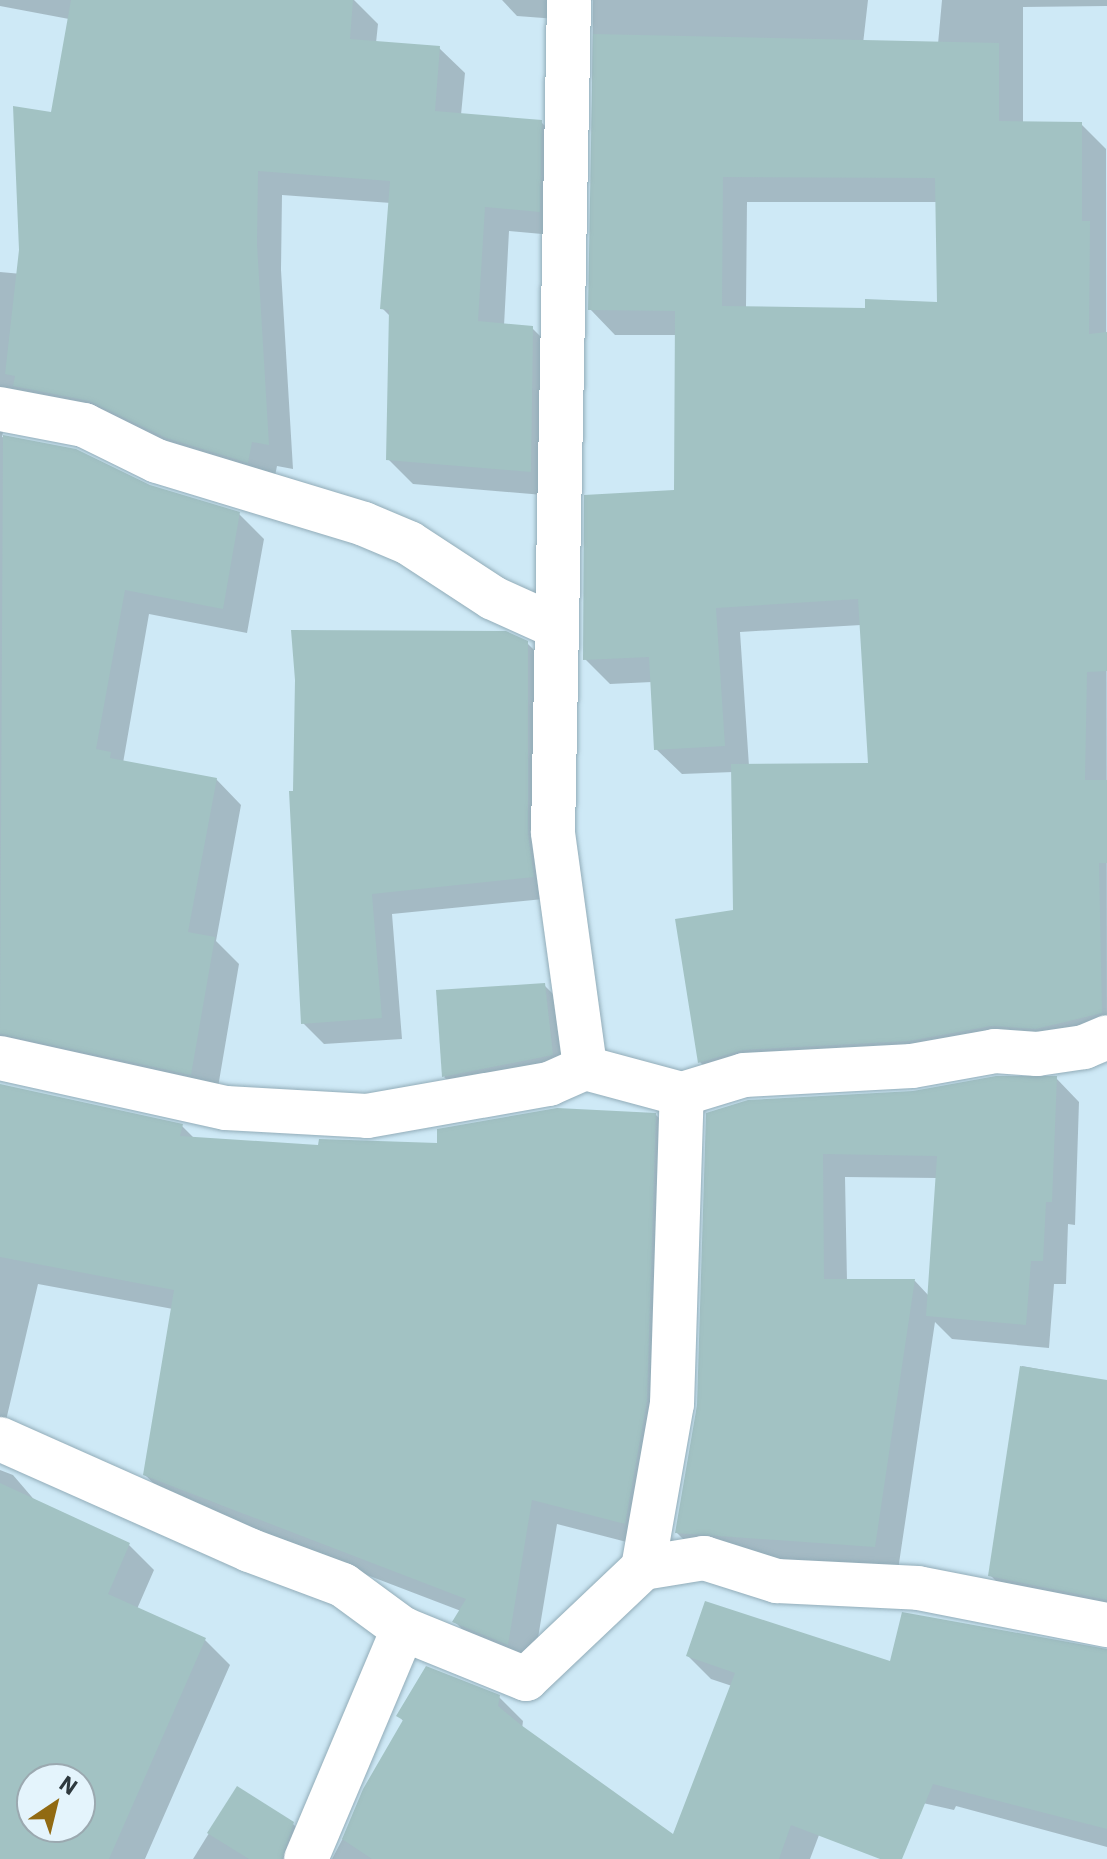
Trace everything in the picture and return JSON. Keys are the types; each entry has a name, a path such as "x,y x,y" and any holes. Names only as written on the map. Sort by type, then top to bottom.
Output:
{"street":[{"path":"569,0 553,833 585,1068"},
{"path":"0,409 84,425 157,461 364,524 409,543 493,598 555,626"},
{"path":"0,1058 226,1108 367,1116 549,1084 585,1068 682,1094 744,1075 912,1066 995,1051 1037,1054 1084,1047 1107,1037"},
{"path":"643,1568 672,1404 682,1094"},
{"path":"0,1439 249,1550 343,1585 403,1629 526,1679 643,1568 704,1558 777,1581 918,1588 1107,1625"},
{"path":"306,1859 403,1629"}],"building":[{"path":"71,0 353,0 350,39 440,46 435,111 542,120 540,212 485,207 478,321 533,326 531,472 386,460 389,310 380,309 390,181 258,171 257,244 269,445 252,442 248,463 166,438 89,401 13,386 15,376 5,374 19,250 13,106 51,112"},
{"path":"593,34 999,43 999,121 1082,122 1082,221 1090,221 1089,334 1107,332 1107,671 1087,672 1085,780 1107,780 1107,863 1099,863 1102,1013 1036,1029 991,1026 909,1041 743,1050 698,1063 675,919 733,910 731,764 868,763 858,599 716,608 725,746 654,750 649,657 583,660 584,495 674,490 675,311 588,310","holes":["723,177 935,178 937,302 865,299 865,308 722,306"]},
{"path":"3,435 76,449 150,485 240,512 223,609 125,590 96,749 111,752 110,758 217,778 188,932 215,937 191,1075 0,1034"},
{"path":"291,630 506,631 528,641 528,833 534,877 372,894 382,1018 301,1024 289,791 293,791 295,680"},
{"path":"545,983 553,1055 442,1077 436,990"},
{"path":"996,1076 1057,1076 1052,1202 1046,1202 1043,1261 1031,1261 1026,1325 926,1316 937,1156 823,1154 824,1279 915,1279 875,1547 675,1533 697,1405 706,1113 748,1100 913,1091"},
{"path":"0,1084 183,1124 180,1136 318,1145 319,1139 437,1143 437,1129 557,1108 656,1113 647,1401 625,1524 532,1500 508,1645 452,1622 466,1599 143,1475 174,1290 0,1257"},
{"path":"1020,1366 1107,1380 1107,1600 988,1576"},
{"path":"0,1483 130,1543 108,1594 206,1638 109,1859 0,1859"},
{"path":"705,1601 890,1661 902,1612 1107,1649 1107,1829 933,1784 902,1859 880,1859 791,1825 779,1859 372,1859 342,1839 363,1789 403,1720 396,1716 426,1666 500,1695 498,1706 521,1725 673,1834 735,1673 686,1656"},
{"path":"237,1786 294,1822 282,1859 249,1859 207,1833"}]}
